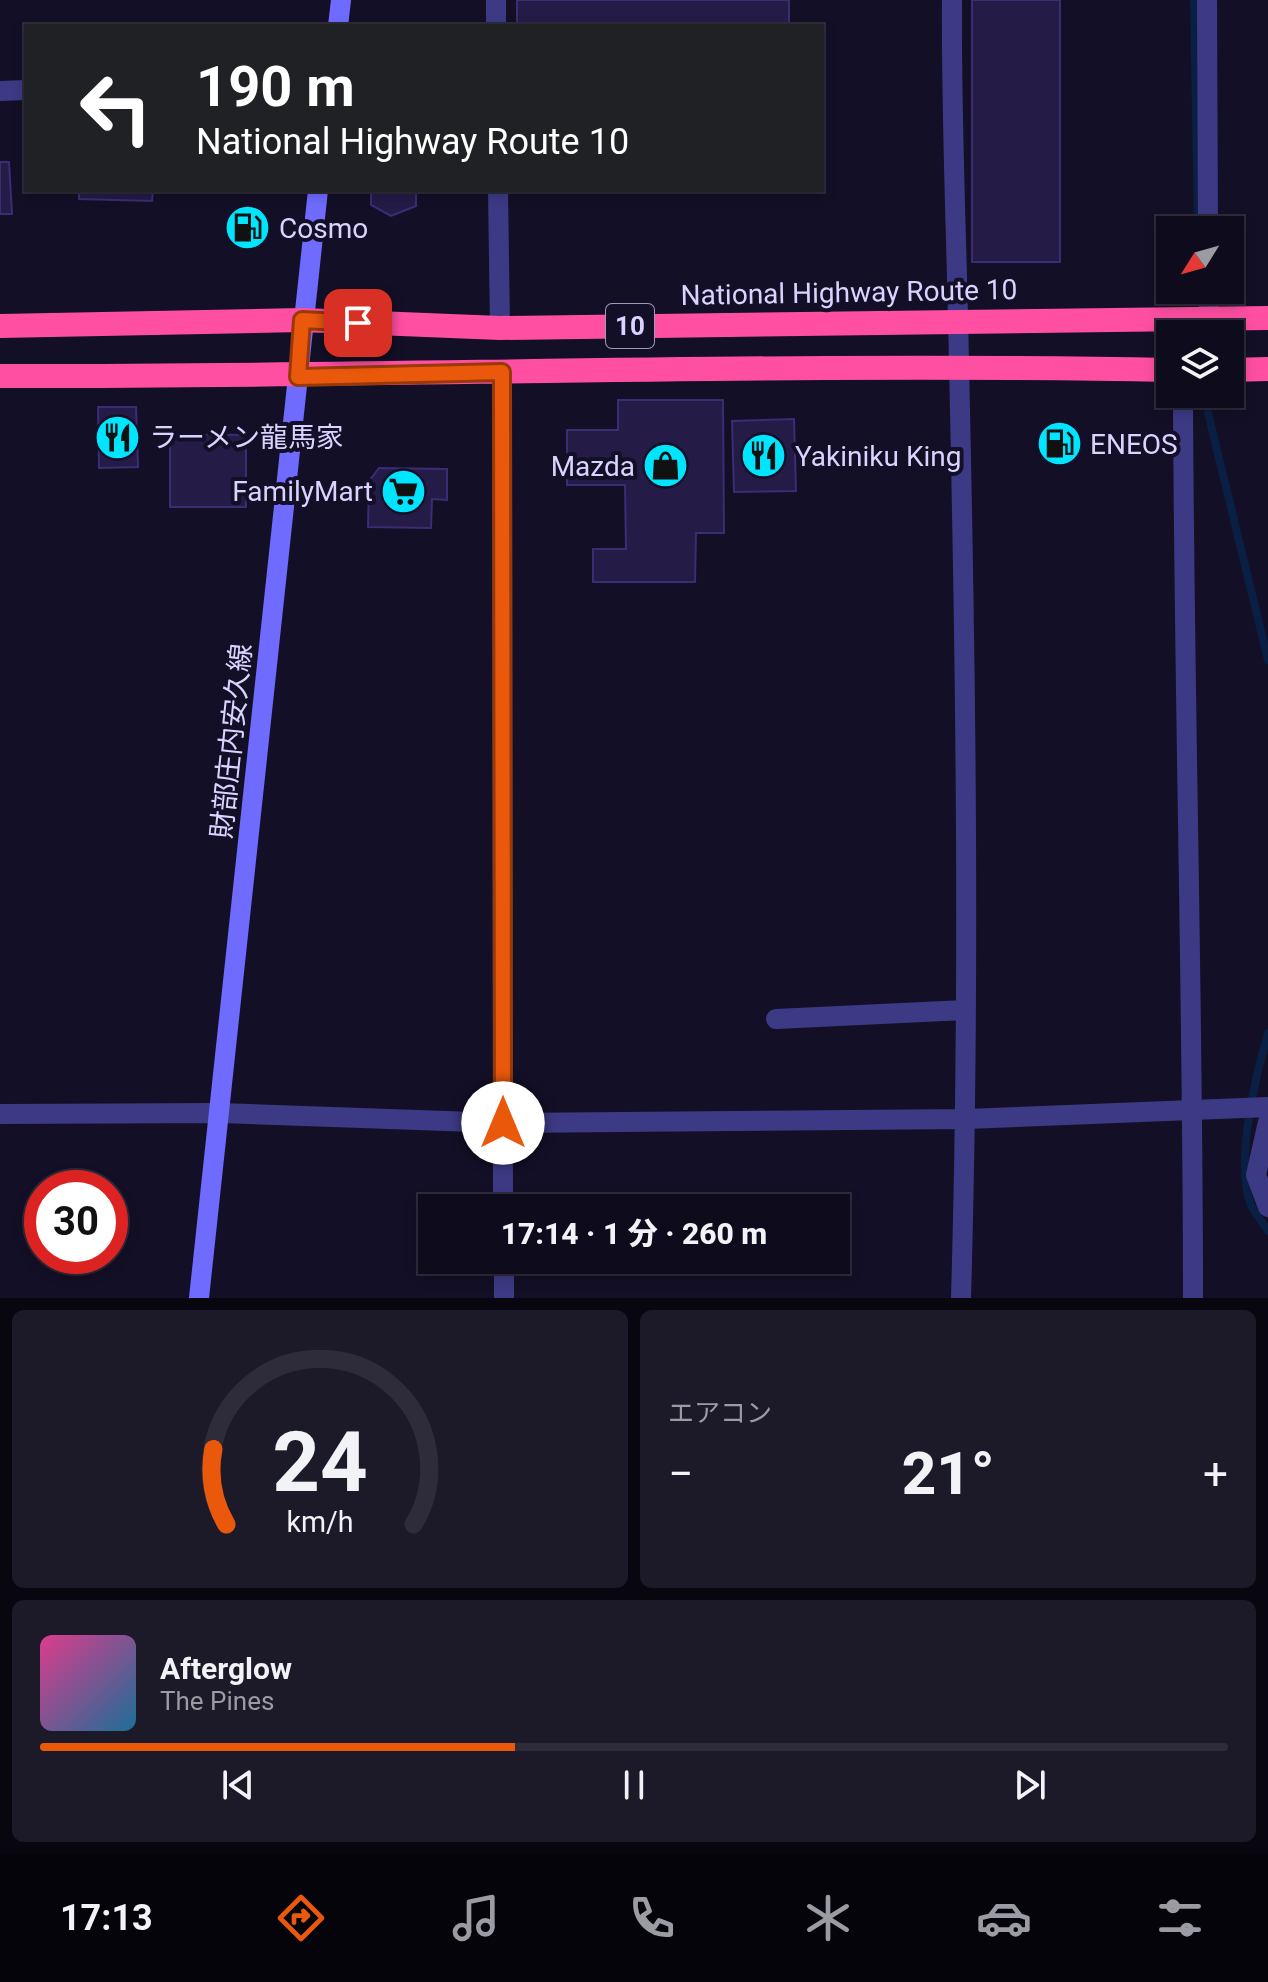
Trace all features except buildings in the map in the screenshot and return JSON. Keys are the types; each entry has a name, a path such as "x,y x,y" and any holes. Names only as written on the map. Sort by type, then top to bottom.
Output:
{"highway":[{"name":"National Highway Route 10","path":"1244,321 1268,318"},
{"name":"National Highway Route 10","path":"0,326 302,320 500,328 958,320 1156,325"},
{"name":"10","path":"0,376 298,377 959,365 1156,370"},
{"path":"1244,370 1268,369"}],"main road":[{"path":"338,24 341,0"},
{"name":"財部庄内安久線","path":"199,1298 318,192"}],"street":[{"path":"496,0 496,24"},
{"path":"952,0 951,154 959,365 966,1119 961,1298"},
{"path":"1207,0 1208,216"},
{"path":"0,91 24,90"},
{"path":"498,192 500,328"},
{"path":"502,372 503,1194"},
{"path":"1183,408 1184,729 1193,1108 1193,1298"},
{"path":"776,1019 965,1010"},
{"path":"0,1114 220,1113 503,1123 966,1119 1238,1107 1266,1112 1256,1175 1268,1207"},
{"path":"504,1274 504,1298"}],"waterway":[{"path":"1194,0 1198,216"},
{"path":"1208,413 1268,660"},
{"path":"1268,1033 1249,1119 1245,1166 1251,1205 1268,1231"}],"place":[{"name":"Cosmo","path":"248,228"},
{"name":"ラーメン龍馬家","path":"118,437"},
{"name":"ENEOS","path":"1059,444"},
{"name":"Yakiniku King","path":"764,456"},
{"name":"Mazda","path":"666,466"},
{"name":"FamilyMart","path":"404,491"}],"route":[{"path":"358,323 302,320 298,377 502,372 503,1123"}]}
